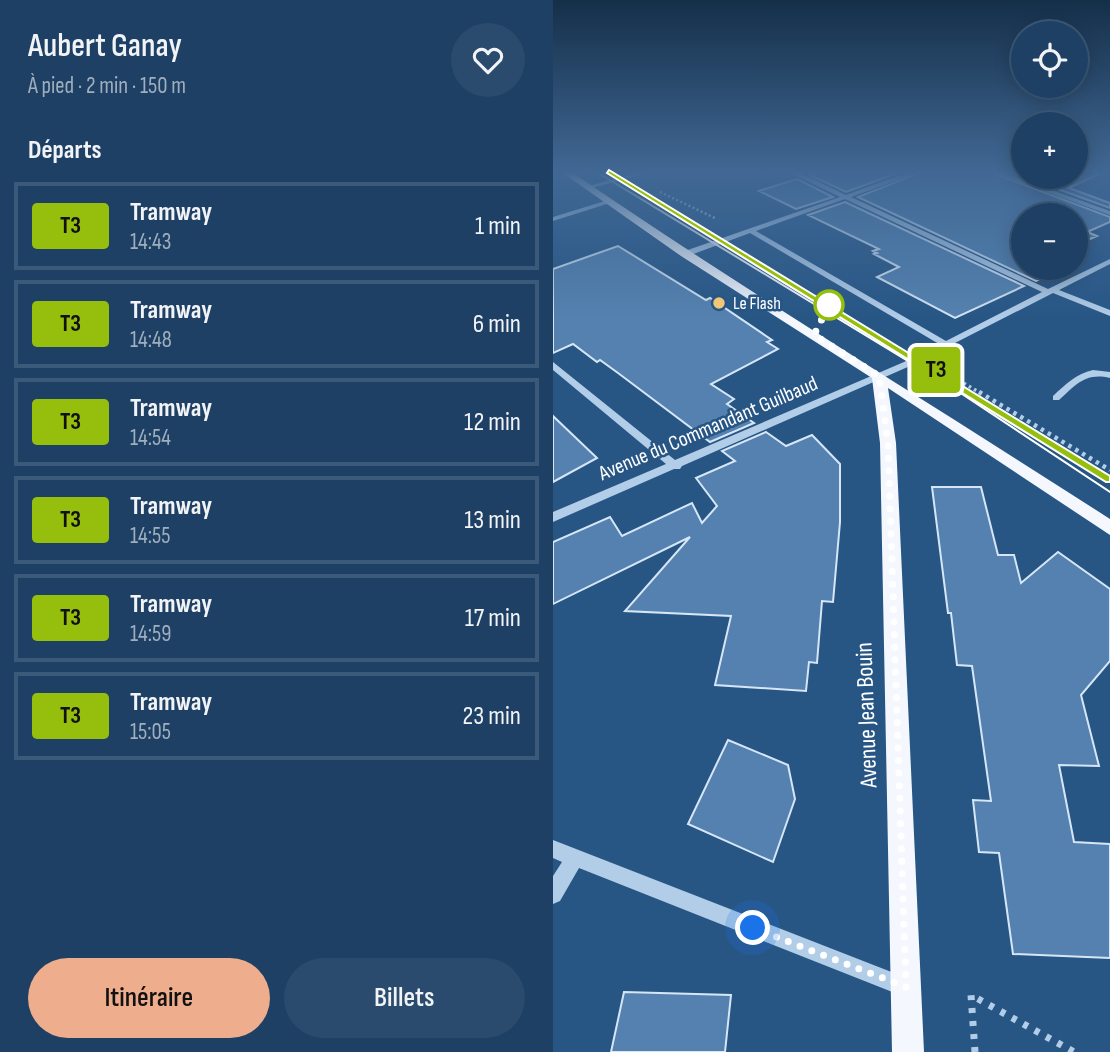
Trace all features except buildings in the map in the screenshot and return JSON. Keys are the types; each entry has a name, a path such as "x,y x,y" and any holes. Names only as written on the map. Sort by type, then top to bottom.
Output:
{"main road":[{"path":"635,220 1110,528"},
{"name":"Avenue Jean Bouin","path":"879,376 888,443 908,1052"}],"street":[{"path":"685,254 785,220"},
{"path":"894,220 1050,291 1110,313"},
{"name":"Avenue du Commandant Guilbaud","path":"553,517 879,376 1110,261"},
{"path":"553,365 676,466"},
{"path":"1056,398 1082,375 1101,372 1110,375"},
{"path":"553,894 575,858"}],"lane":[{"path":"752,232 945,344"},
{"path":"553,849 906,987"}],"path":[{"path":"944,372 1110,470"},
{"path":"975,1052 971,995 1074,1052"}],"tram line":[{"path":"676,220 959,392 1110,492"},
{"name":"T3","path":"687,220 1110,479"},
{"path":"1072,455 1110,479"}],"place":[{"name":"Le Flash","path":"719,303"}],"route":[{"path":"753,928 906,987 888,443 879,376 814,335 829,305"}]}
